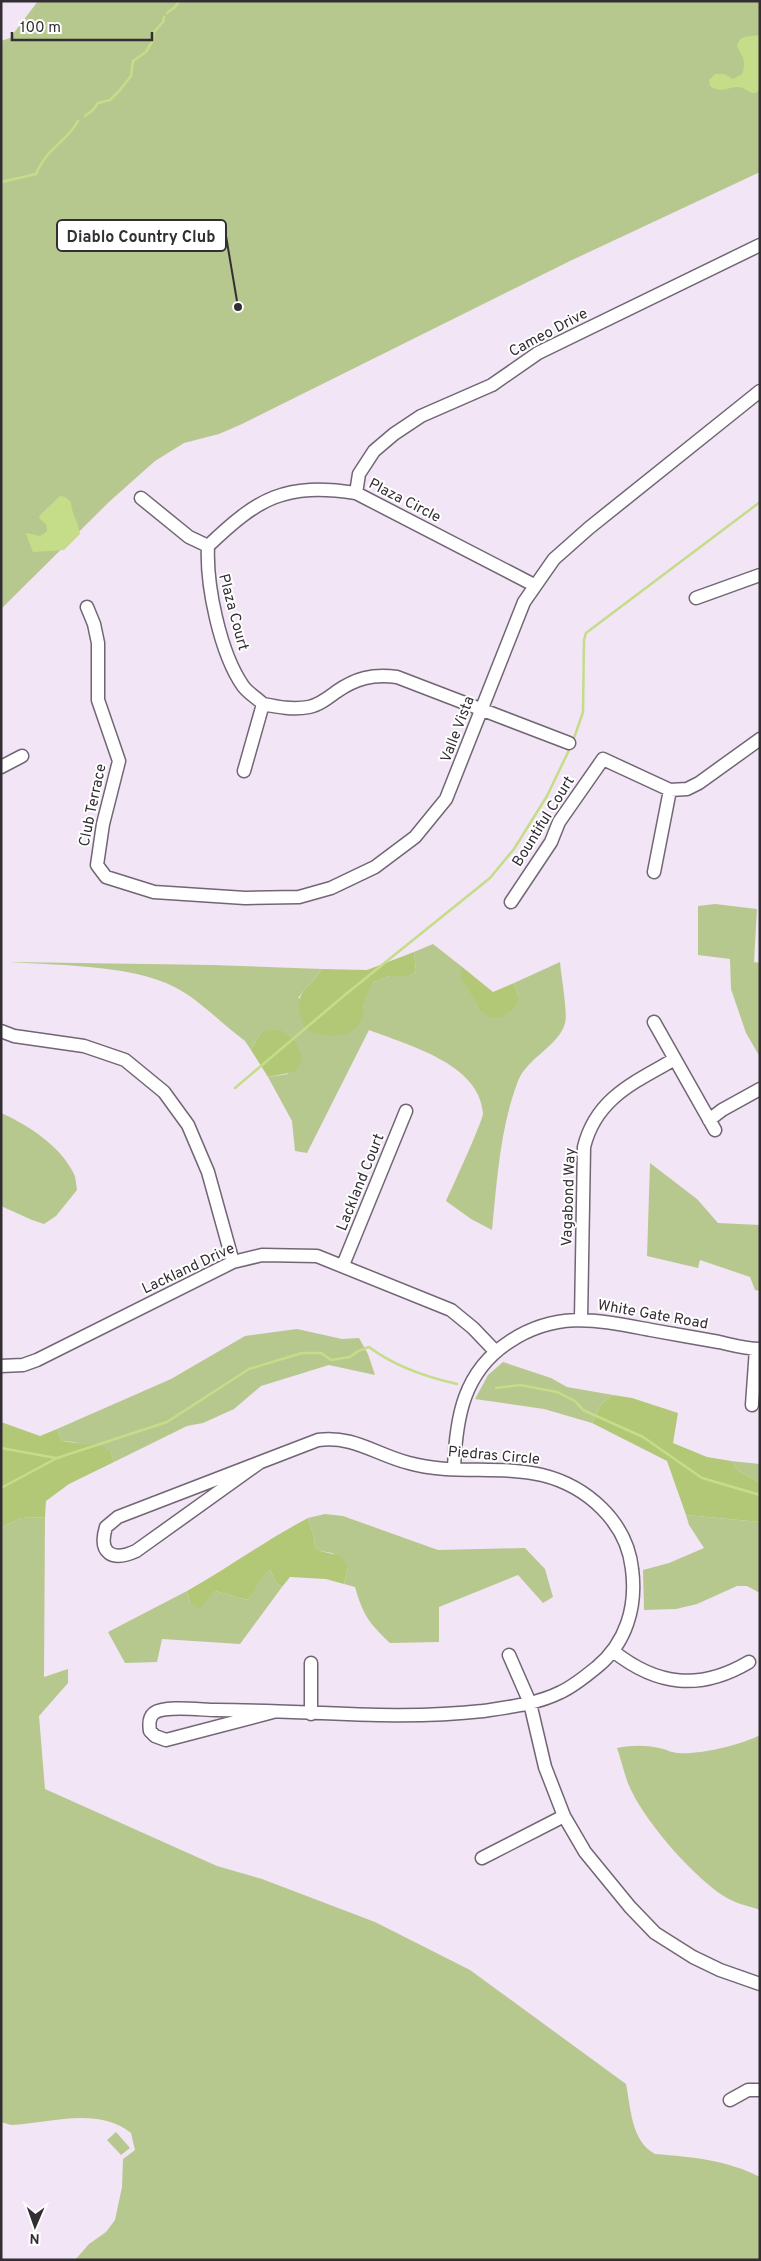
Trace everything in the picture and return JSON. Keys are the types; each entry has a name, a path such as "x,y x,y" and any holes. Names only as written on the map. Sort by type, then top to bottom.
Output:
{"street":[{"name":"Cameo Drive","path":"356,493 359,474 374,451 394,434 421,416 492,385 538,353 760,245"},
{"name":"Valle Vista","path":"97,866 106,877 126,885 154,892 184,895 300,897 331,888 375,867 415,837 446,799 524,602 534,585 554,559 588,528 760,390"},
{"name":"Plaza Circle","path":"208,546 236,519 256,505 296,491 324,488 356,493 534,585"},
{"path":"141,498 189,537 208,546"},
{"name":"Plaza Court","path":"208,546 207,570 225,647 232,667 244,687 263,704"},
{"path":"696,598 760,575"},
{"name":"Club Terrace","path":"86,608 94,624 98,643 98,700 119,761 103,824 97,866"},
{"path":"244,771 263,704 294,709 311,707 357,679 382,675 397,678 482,708 569,743"},
{"path":"654,872 670,790 688,789 699,783 760,739"},
{"path":"1,767 22,756"},
{"name":"Bountiful Court","path":"511,902 551,842 559,822 603,758 670,790"},
{"path":"654,1022 712,1125 722,1110 760,1089"},
{"path":"1,1030 14,1036 84,1046 125,1060 164,1092 188,1125 208,1172 233,1262"},
{"name":"Vagabond Way","path":"581,1319 584,1147 587,1135 592,1124 612,1098 675,1059"},
{"name":"Lackland Court","path":"343,1265 406,1111"},
{"name":"Lackland Drive","path":"1,1366 23,1365 37,1360 233,1262 262,1255 289,1254 317,1256 451,1310 473,1328 495,1351"},
{"name":"White Gate Road","path":"454,1468 456,1429 464,1396 480,1369 495,1351 536,1327 558,1320 581,1319 611,1322 758,1349"},
{"path":"752,1405 758,1349"},
{"name":"Piedras Circle","path":"259,1463 136,1551 125,1556 113,1556 105,1550 103,1543 106,1527 118,1517 213,1479 318,1440 330,1438 352,1442 410,1464 521,1472 555,1478 584,1493 613,1520 626,1544 632,1568 633,1600 627,1628 613,1651 590,1672 562,1691 530,1703 512,1707 428,1716 310,1714 242,1710 160,1711 151,1718 150,1731 155,1736 166,1740 273,1712"},
{"path":"613,1651 640,1671 661,1679 683,1682 707,1680 728,1673 749,1662"},
{"path":"508,1654 530,1703 545,1767 564,1816 585,1852 655,1933 706,1964 760,1984"},
{"path":"310,1714 311,1664"},
{"path":"482,1858 564,1816"},
{"path":"730,2100 748,2090 760,2090"}],"shaded area":[{"path":"38,1 760,1 760,172 570,261 242,424 219,434 184,443 155,461 110,501 1,609 1,41 10,38"},
{"path":"760,35 760,90 751,93 741,87 717,90 710,86 709,80 715,74 724,74 733,79 742,74 744,62 737,46 738,42 746,37"},
{"path":"60,496 65,497 71,502 80,534 64,550 33,552 26,534 40,536 47,531 46,524 39,518 40,515"},
{"path":"715,904 757,909 754,962 760,963 760,1057 746,1033 731,989 730,959 698,955 698,906"},
{"path":"433,944 461,966 462,978 472,994 519,997 514,983 560,962 565,1003 565,1023 557,1038 528,1065 518,1081 503,1136 492,1230 471,1219 446,1201 473,1141 483,1113 479,1096 469,1081 439,1058 369,1030 307,1153 295,1151 292,1121 268,1077 288,1074 260,1034 251,1050 245,1041 185,993 147,976 101,968 10,962 213,965 322,969 298,998 362,1019 364,1000 374,982 390,976 410,976 416,971 414,952"},
{"path":"414,952 416,971 410,976 390,976 374,982 364,1002 362,1019 352,1031 337,1036 329,1036 306,1030 299,1009 300,996 322,969 367,970"},
{"path":"461,966 493,992 514,983 519,997 515,1008 501,1018 491,1018 482,1012 461,978"},
{"path":"268,1030 281,1030 296,1042 303,1060 294,1072 268,1077 251,1050 260,1034"},
{"path":"1,1113 22,1123 42,1137 60,1153 74,1174 77,1190 56,1216 44,1224 1,1206"},
{"path":"650,1163 697,1199 718,1223 760,1225 760,1291 755,1290 750,1277 700,1260 698,1268 647,1256"},
{"path":"297,1329 342,1339 359,1338 368,1354 375,1375 329,1365 261,1386 234,1409 203,1423 187,1426 114,1462 111,1452 62,1441 57,1429 171,1379 245,1336"},
{"path":"503,1362 551,1378 567,1387 613,1395 601,1404 592,1423 544,1409 475,1399 488,1375"},
{"path":"613,1395 632,1398 678,1413 673,1443 707,1457 731,1461 739,1471 760,1483 760,1522 686,1515 667,1461 592,1423 601,1404"},
{"path":"1,1422 40,1436 57,1429 62,1441 104,1447 111,1452 114,1462 69,1484 46,1501 45,1517 21,1518 1,1528"},
{"path":"731,1461 760,1464 760,1483 739,1471"},
{"path":"325,1514 343,1516 438,1550 525,1548 545,1569 553,1597 543,1603 518,1575 439,1607 439,1642 390,1643 368,1618 355,1587 344,1584 348,1567 332,1553 320,1551 315,1547 308,1518"},
{"path":"686,1515 760,1522 760,1593 747,1586 737,1586 697,1604 676,1609 644,1610 643,1570 669,1563 704,1548 689,1525"},
{"path":"45,1517 44,1677 68,1669 68,1683 39,1716 45,1789 217,1866 262,1879 375,1922 470,1970 626,2084 633,2123 641,2141 655,2154 722,2163 760,2177 760,2260 75,2260 89,2244 106,2232 115,2220 122,2187 123,2159 135,2150 131,2133 118,2125 104,2120 89,2118 11,2125 1,2122 1,1528 21,1518"},
{"path":"308,1518 315,1547 320,1551 341,1556 348,1567 344,1584 326,1579 290,1577 282,1587 276,1583 270,1570 247,1600 215,1591 199,1609 190,1602 187,1591"},
{"path":"270,1570 276,1583 282,1587 240,1644 162,1639 157,1662 125,1663 108,1632 187,1591 190,1602 215,1591 247,1600 263,1576"},
{"path":"760,1735 760,1910 731,1900 715,1890 674,1851 639,1805 625,1776 617,1748 644,1746 676,1753 687,1753 731,1746"},
{"path":"116,2132 130,2148 121,2155 107,2140"}],"waterway":[{"path":"167,13 179,1"},
{"path":"85,116 98,103 110,100 120,90 131,76 133,61 146,52 153,40 154,32 163,22 164,17"},
{"path":"1,182 36,174 46,157 78,121"},
{"path":"573,741 583,712 584,640 586,633 760,502"},
{"path":"235,1088 346,994 490,878 514,849 547,796 571,746"},
{"path":"1,1488 57,1458 167,1422 249,1369 302,1353 321,1353 331,1360 350,1357 358,1351 369,1347 389,1360 411,1370 457,1384"},
{"path":"496,1388 520,1385 557,1392 575,1401 583,1410 643,1437 702,1478 760,1495"},
{"path":"1,1448 56,1458"}],"place":[{"name":"Diablo Country Club","path":"238,307"}]}
